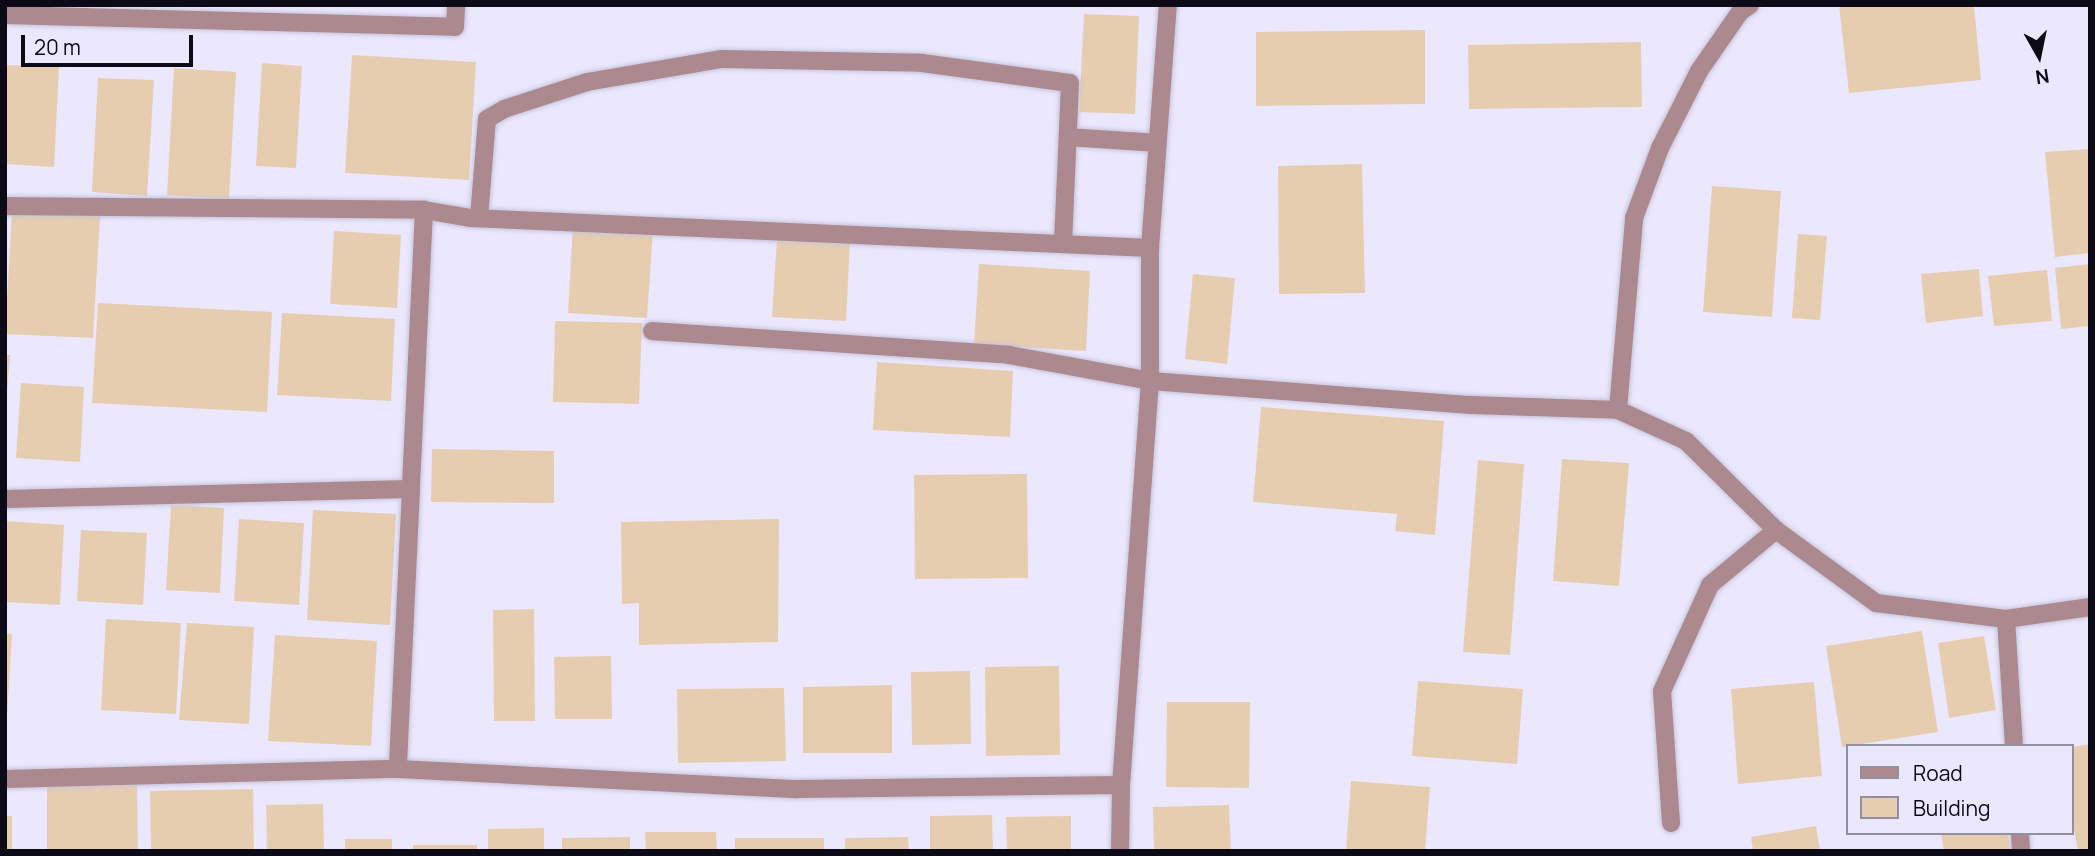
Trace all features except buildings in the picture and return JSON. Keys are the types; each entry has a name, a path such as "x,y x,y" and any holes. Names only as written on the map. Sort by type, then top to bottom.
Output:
{"street":[{"path":"5,15 193,13 454,27 456,5"},
{"path":"1120,851 1121,785 1150,381 1150,248 1168,5"},
{"path":"1618,410 1634,218 1660,148 1699,71 1740,12 1750,5"},
{"path":"479,218 487,119 504,109 587,82 722,59 922,63 1070,83 1063,244"},
{"path":"1068,137 1158,143"},
{"path":"5,206 424,210 479,218 1150,248"},
{"path":"398,769 424,210"},
{"path":"652,331 1009,355 1150,381 1471,405 1618,410 1686,441 1776,530 1876,603 2006,619 2090,607"},
{"path":"5,499 411,489"},
{"path":"1671,823 1662,691 1710,585 1776,530"},
{"path":"2006,619 2014,744"},
{"path":"5,779 398,769 798,789 1121,785"}]}
